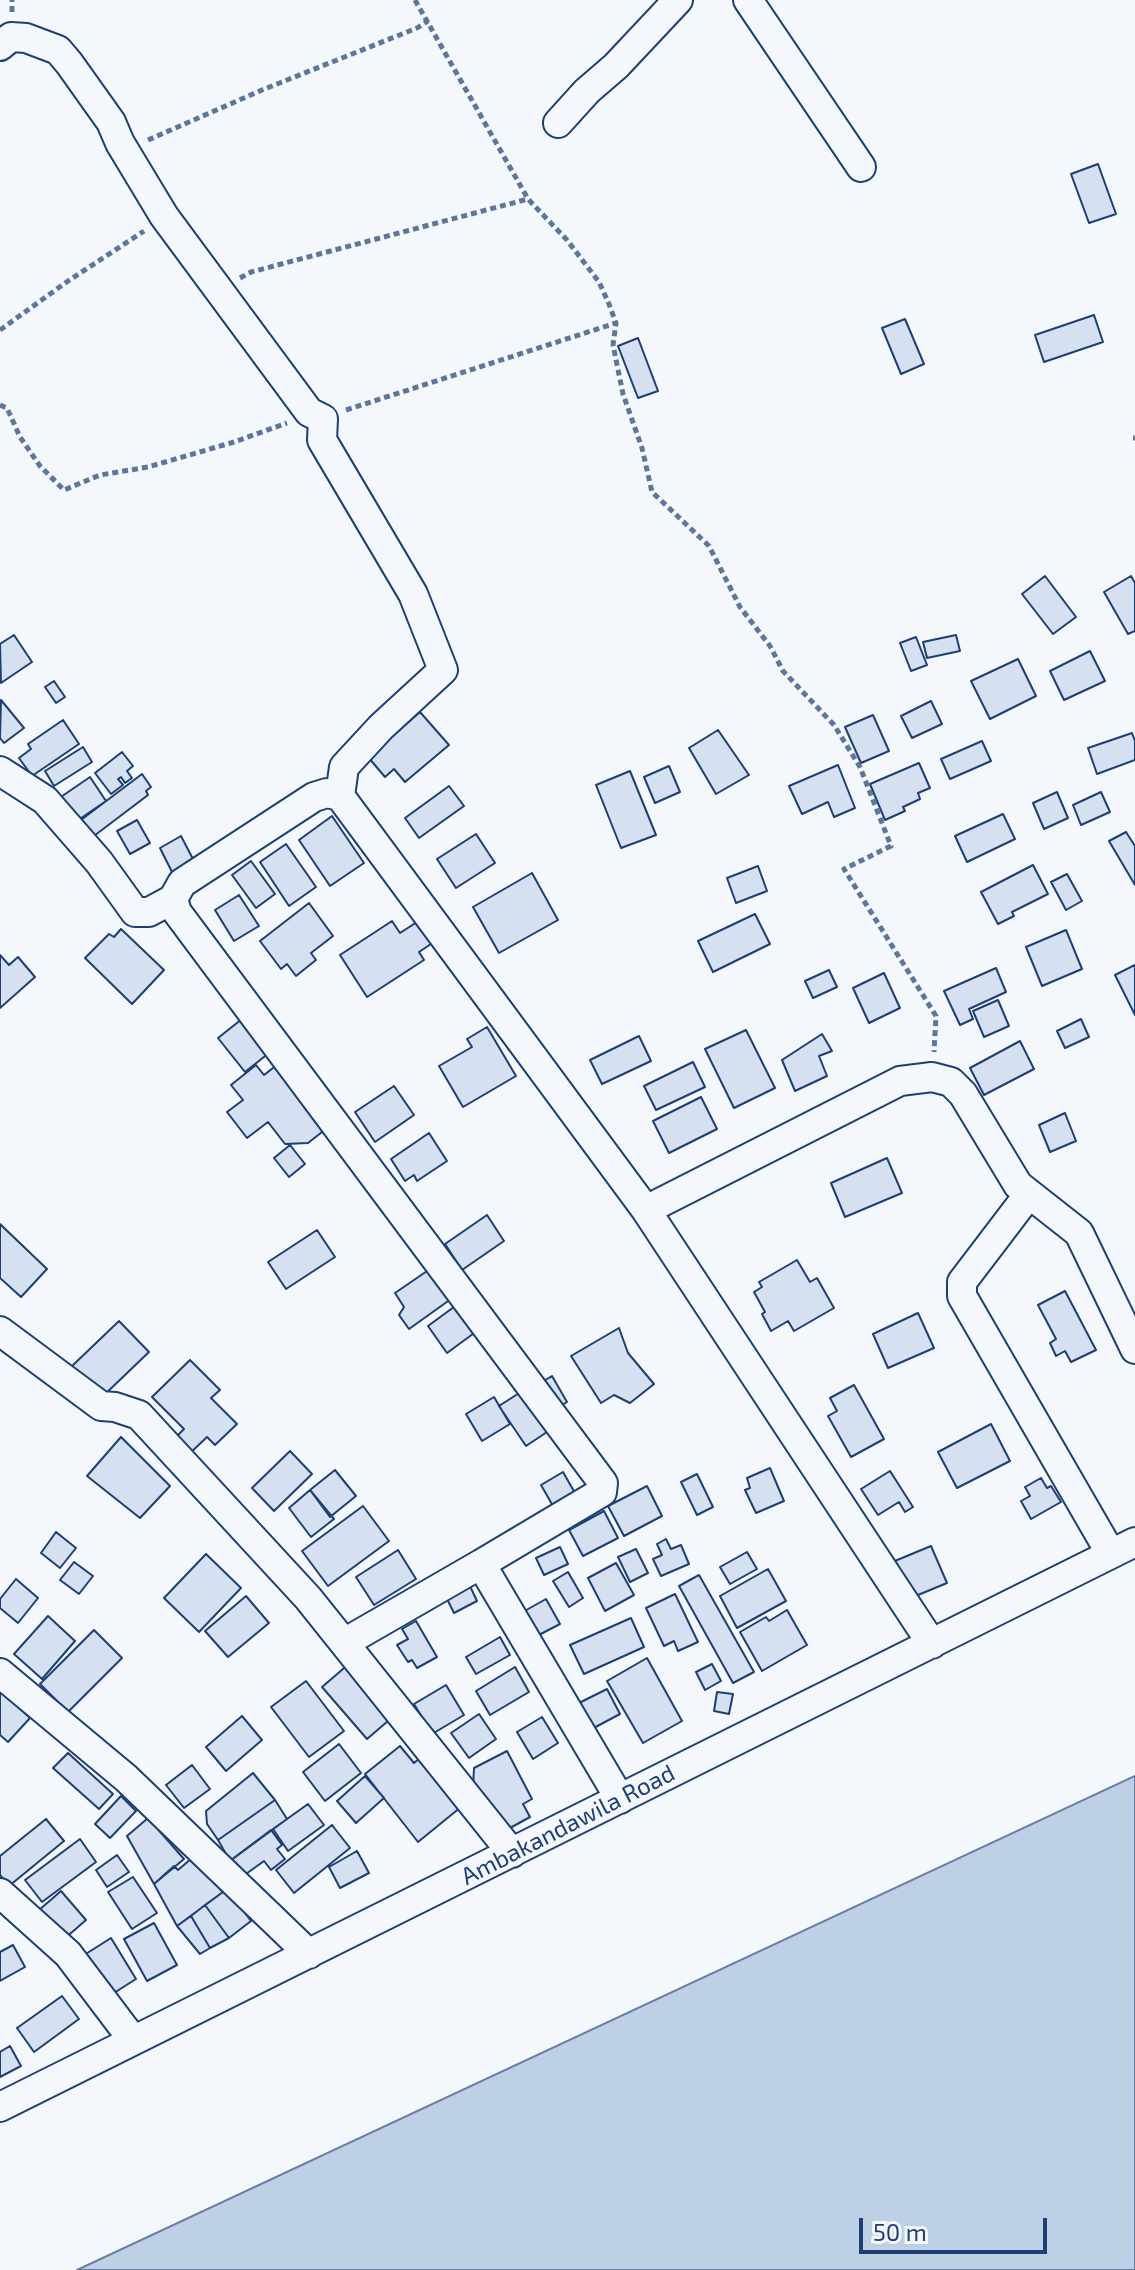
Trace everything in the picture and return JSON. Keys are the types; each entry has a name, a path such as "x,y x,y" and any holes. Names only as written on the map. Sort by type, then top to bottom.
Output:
{"street":[{"path":"558,123 678,0"},
{"path":"748,0 861,167"},
{"path":"0,46 11,37 26,38 58,50 111,122 120,143 164,216 316,416 322,440 413,594 443,670 381,727 344,767 340,796"},
{"path":"0,771 45,800 99,862 135,912 149,912 173,899 182,883 314,797 327,793 340,796 646,1210 932,1644"},
{"path":"173,899 177,912 603,1483 602,1492 344,1643"},
{"path":"646,1210 900,1081 932,1077 951,1082 963,1094 1018,1185 1079,1233 1135,1349"},
{"path":"1029,1194 962,1282 962,1296 1123,1548"},
{"path":"0,1331 101,1406 139,1415 308,1598 512,1853"},
{"name":"Ambakandawila Road","path":"0,2107 1123,1548"},
{"path":"481,1564 620,1799"},
{"path":"0,1673 126,1778 309,1954"},
{"path":"0,1893 68,1954 133,2040"}],"path":[{"path":"415,0 528,199 567,240 599,282 616,323 613,345 623,394 642,448 652,492 709,546 740,607 770,646 783,671 834,725 860,767 891,846 844,869 936,1016 932,1077"},
{"path":"120,143 139,144 428,21"},
{"path":"217,289 251,272 528,199"},
{"path":"0,330 164,216"},
{"path":"0,405 7,408 20,437 40,466 64,490 100,475 148,467 234,442 293,421 373,400 616,323"}],"water":[{"path":"1135,1776 1135,2270 77,2270"}],"building":[{"path":"1098,164 1116,214 1089,223 1071,174"},
{"path":"1094,315 1103,342 1044,362 1035,335"},
{"path":"905,319 924,364 901,374 882,328"},
{"path":"638,338 658,391 638,398 618,346"},
{"path":"1045,576 1076,617 1053,634 1022,594"},
{"path":"1131,576 1135,583 1135,631 1128,634 1104,592"},
{"path":"14,635 32,662 1,683 0,644"},
{"path":"956,635 960,651 927,658 923,642"},
{"path":"916,637 927,665 911,671 900,643"},
{"path":"1090,651 1105,681 1064,700 1050,671"},
{"path":"1018,659 1036,696 990,719 971,681"},
{"path":"54,681 65,697 56,703 45,687"},
{"path":"1,700 24,728 4,743 0,738"},
{"path":"931,701 942,724 912,738 901,716"},
{"path":"420,712 449,745 405,782 394,769 385,777 368,757"},
{"path":"873,715 889,751 861,763 845,727"},
{"path":"63,720 79,744 32,776 19,758 31,749 28,744"},
{"path":"718,730 749,775 716,794 689,748"},
{"path":"1132,733 1135,760 1097,774 1088,748"},
{"path":"982,741 991,761 950,779 941,759"},
{"path":"83,747 92,762 54,786 45,771"},
{"path":"122,752 133,766 127,771 132,778 125,783 121,777 118,779 123,785 111,794 95,773"},
{"path":"919,763 930,788 918,793 920,799 903,807 905,811 885,820 870,784"},
{"path":"838,765 855,808 834,817 828,802 802,814 789,786"},
{"path":"669,766 680,792 655,803 644,777"},
{"path":"630,771 656,835 621,848 596,785"},
{"path":"142,774 151,787 146,791 148,795 86,842 73,826"},
{"path":"90,777 106,801 71,825 55,801"},
{"path":"449,786 464,806 419,838 405,818"},
{"path":"1057,792 1068,818 1044,829 1033,803"},
{"path":"1101,792 1110,812 1081,825 1073,805"},
{"path":"1003,814 1015,839 967,862 955,836"},
{"path":"332,816 364,863 330,886 299,840"},
{"path":"137,820 150,843 130,854 117,831"},
{"path":"1126,832 1135,846 1135,885 1109,841"},
{"path":"476,834 495,863 456,888 437,859"},
{"path":"181,836 194,861 173,874 160,848"},
{"path":"286,844 316,887 289,906 260,862"},
{"path":"251,861 275,894 256,908 232,875"},
{"path":"1033,865 1048,894 1012,912 1014,916 998,924 981,892"},
{"path":"758,866 767,891 736,903 727,878"},
{"path":"532,873 558,920 499,953 473,907"},
{"path":"1067,874 1082,901 1066,910 1051,882"},
{"path":"239,895 259,926 234,941 215,910"},
{"path":"309,903 333,936 311,953 316,960 296,976 287,964 281,969 260,941"},
{"path":"755,914 770,944 713,972 698,941"},
{"path":"420,920 434,942 419,952 424,960 367,997 340,955 392,921 400,933"},
{"path":"121,929 164,970 132,1004 85,958 109,934 114,937"},
{"path":"1066,930 1082,969 1042,986 1026,947"},
{"path":"0,955 9,965 18,957 35,977 0,1008"},
{"path":"1135,965 1135,1015 1115,975"},
{"path":"996,968 1006,992 969,1009 973,1019 960,1025 944,991"},
{"path":"829,970 837,987 813,998 805,981"},
{"path":"884,973 900,1008 869,1023 853,988"},
{"path":"998,1000 1009,1026 984,1037 973,1011"},
{"path":"247,1015 274,1049 245,1072 218,1038"},
{"path":"1081,1019 1089,1037 1065,1048 1057,1031"},
{"path":"487,1027 516,1076 463,1107 439,1066 472,1047 467,1039"},
{"path":"746,1030 775,1088 734,1108 705,1049"},
{"path":"822,1034 832,1051 819,1056 827,1076 795,1091 782,1060"},
{"path":"639,1036 651,1061 602,1084 590,1060"},
{"path":"1020,1041 1034,1069 984,1095 970,1068"},
{"path":"282,1061 331,1125 308,1143 285,1144 268,1122 247,1138 227,1112 243,1100 231,1085 256,1065 264,1075"},
{"path":"693,1062 705,1087 656,1110 644,1086"},
{"path":"394,1086 414,1115 375,1142 355,1112"},
{"path":"701,1097 717,1129 669,1153 653,1121"},
{"path":"1065,1113 1076,1141 1050,1152 1039,1125"},
{"path":"429,1133 447,1161 417,1181 414,1175 405,1181 391,1159"},
{"path":"290,1145 305,1164 289,1177 274,1158"},
{"path":"887,1158 902,1193 845,1217 831,1183"},
{"path":"487,1215 504,1241 462,1270 445,1244"},
{"path":"0,1224 47,1269 21,1297 0,1278"},
{"path":"317,1230 335,1257 286,1289 268,1262"},
{"path":"797,1260 810,1282 817,1278 834,1308 794,1331 788,1321 771,1331 754,1292 762,1287 759,1282"},
{"path":"430,1269 451,1299 409,1329 399,1315 404,1307 395,1293"},
{"path":"1065,1291 1096,1350 1071,1362 1065,1351 1056,1356 1050,1343 1056,1339 1038,1305"},
{"path":"462,1301 481,1328 447,1353 428,1326"},
{"path":"918,1313 934,1348 888,1368 873,1334"},
{"path":"119,1321 149,1352 101,1398 71,1367"},
{"path":"619,1328 628,1353 654,1384 630,1403 614,1395 601,1403 571,1356"},
{"path":"190,1360 220,1390 211,1398 237,1424 215,1445 207,1437 187,1456 172,1441 184,1429 152,1397"},
{"path":"552,1376 567,1402 553,1411 537,1385"},
{"path":"854,1385 884,1439 851,1457 828,1416 837,1411 830,1398"},
{"path":"530,1386 556,1426 526,1446 499,1406"},
{"path":"494,1397 510,1424 482,1441 466,1414"},
{"path":"991,1424 1010,1461 957,1488 938,1452"},
{"path":"121,1437 170,1486 140,1518 87,1476"},
{"path":"290,1451 312,1474 274,1511 252,1488"},
{"path":"770,1468 784,1501 756,1513 745,1490 750,1488 747,1478"},
{"path":"335,1470 356,1496 330,1517 310,1490"},
{"path":"890,1471 913,1507 905,1512 899,1502 878,1515 861,1489"},
{"path":"563,1472 575,1493 553,1506 541,1485"},
{"path":"697,1474 713,1507 697,1515 681,1482"},
{"path":"1041,1478 1047,1488 1051,1486 1061,1502 1031,1519 1021,1501 1030,1496 1025,1487"},
{"path":"647,1486 662,1516 624,1536 608,1506"},
{"path":"310,1490 334,1519 311,1537 289,1508"},
{"path":"363,1506 389,1541 328,1586 302,1551"},
{"path":"604,1511 618,1538 583,1556 569,1530"},
{"path":"56,1532 76,1548 60,1568 41,1553"},
{"path":"666,1539 671,1549 681,1545 689,1564 661,1576 653,1559 662,1555 657,1544"},
{"path":"931,1546 947,1583 906,1600 890,1563"},
{"path":"560,1547 568,1564 544,1575 536,1558"},
{"path":"636,1549 648,1573 630,1582 618,1557"},
{"path":"398,1550 416,1579 374,1605 356,1577"},
{"path":"747,1552 757,1569 730,1584 720,1567"},
{"path":"206,1554 241,1588 199,1632 164,1598"},
{"path":"74,1562 93,1576 79,1594 60,1580"},
{"path":"616,1563 634,1595 605,1611 588,1578"},
{"path":"768,1569 786,1601 737,1628 720,1596"},
{"path":"568,1572 583,1598 569,1607 553,1581"},
{"path":"699,1575 754,1672 733,1683 679,1586"},
{"path":"16,1579 38,1598 18,1623 0,1608 0,1599"},
{"path":"469,1584 477,1601 454,1613 445,1595"},
{"path":"675,1594 698,1642 678,1651 674,1641 664,1646 646,1608"},
{"path":"246,1596 269,1623 228,1657 205,1631"},
{"path":"546,1599 560,1624 535,1637 521,1613"},
{"path":"787,1610 807,1645 762,1671 740,1632 766,1617 769,1621"},
{"path":"48,1616 75,1641 42,1679 14,1654"},
{"path":"631,1618 644,1647 584,1674 570,1645"},
{"path":"416,1621 437,1657 417,1668 412,1660 408,1662 397,1645 408,1639 402,1629"},
{"path":"94,1630 122,1658 68,1712 40,1684"},
{"path":"500,1637 510,1655 476,1674 466,1657"},
{"path":"647,1658 682,1721 643,1743 607,1681"},
{"path":"350,1663 395,1715 367,1739 322,1687"},
{"path":"712,1664 721,1681 705,1690 696,1672"},
{"path":"515,1667 529,1692 490,1715 476,1691"},
{"path":"306,1681 344,1731 309,1757 271,1707"},
{"path":"446,1685 464,1715 432,1734 414,1704"},
{"path":"607,1689 620,1714 590,1730 577,1704"},
{"path":"0,1690 30,1718 8,1742 0,1735"},
{"path":"717,1692 733,1694 729,1714 714,1711"},
{"path":"479,1714 496,1739 469,1758 451,1733"},
{"path":"242,1716 262,1740 226,1771 206,1747"},
{"path":"542,1717 558,1743 533,1759 517,1732"},
{"path":"339,1744 361,1773 325,1801 303,1772"},
{"path":"400,1746 414,1763 427,1752 461,1807 418,1842 365,1774"},
{"path":"507,1751 532,1799 523,1804 530,1817 510,1828 473,1788 474,1768"},
{"path":"68,1753 113,1794 99,1809 53,1768"},
{"path":"192,1765 210,1789 184,1808 166,1785"},
{"path":"253,1773 275,1800 218,1840 207,1824 206,1811"},
{"path":"365,1776 384,1798 356,1823 337,1801"},
{"path":"121,1796 136,1811 110,1838 95,1824"},
{"path":"275,1800 287,1819 230,1861 218,1840"},
{"path":"308,1804 324,1825 288,1851 273,1829"},
{"path":"148,1818 184,1859 154,1884 127,1836"},
{"path":"46,1819 64,1841 9,1886 0,1875 0,1856"},
{"path":"332,1825 350,1848 294,1893 276,1870"},
{"path":"271,1830 282,1845 277,1849 285,1859 271,1870 264,1861 239,1879 227,1863"},
{"path":"80,1839 96,1862 42,1902 25,1880"},
{"path":"357,1851 369,1873 340,1888 329,1867"},
{"path":"117,1855 129,1872 107,1887 96,1870"},
{"path":"192,1858 223,1892 177,1926 154,1884 174,1866 178,1870"},
{"path":"133,1877 157,1913 132,1929 108,1892"},
{"path":"227,1889 251,1921 229,1938 205,1905"},
{"path":"61,1891 86,1920 63,1940 38,1911"},
{"path":"205,1905 229,1938 210,1948 191,1916"},
{"path":"191,1916 210,1948 200,1954 177,1926"},
{"path":"154,1923 177,1965 147,1981 124,1939"},
{"path":"111,1938 136,1979 106,1998 81,1957"},
{"path":"13,1945 25,1967 0,1981 0,1952"},
{"path":"62,1996 79,2019 34,2052 17,2028"},
{"path":"10,2046 21,2066 0,2077 0,2052"}]}
